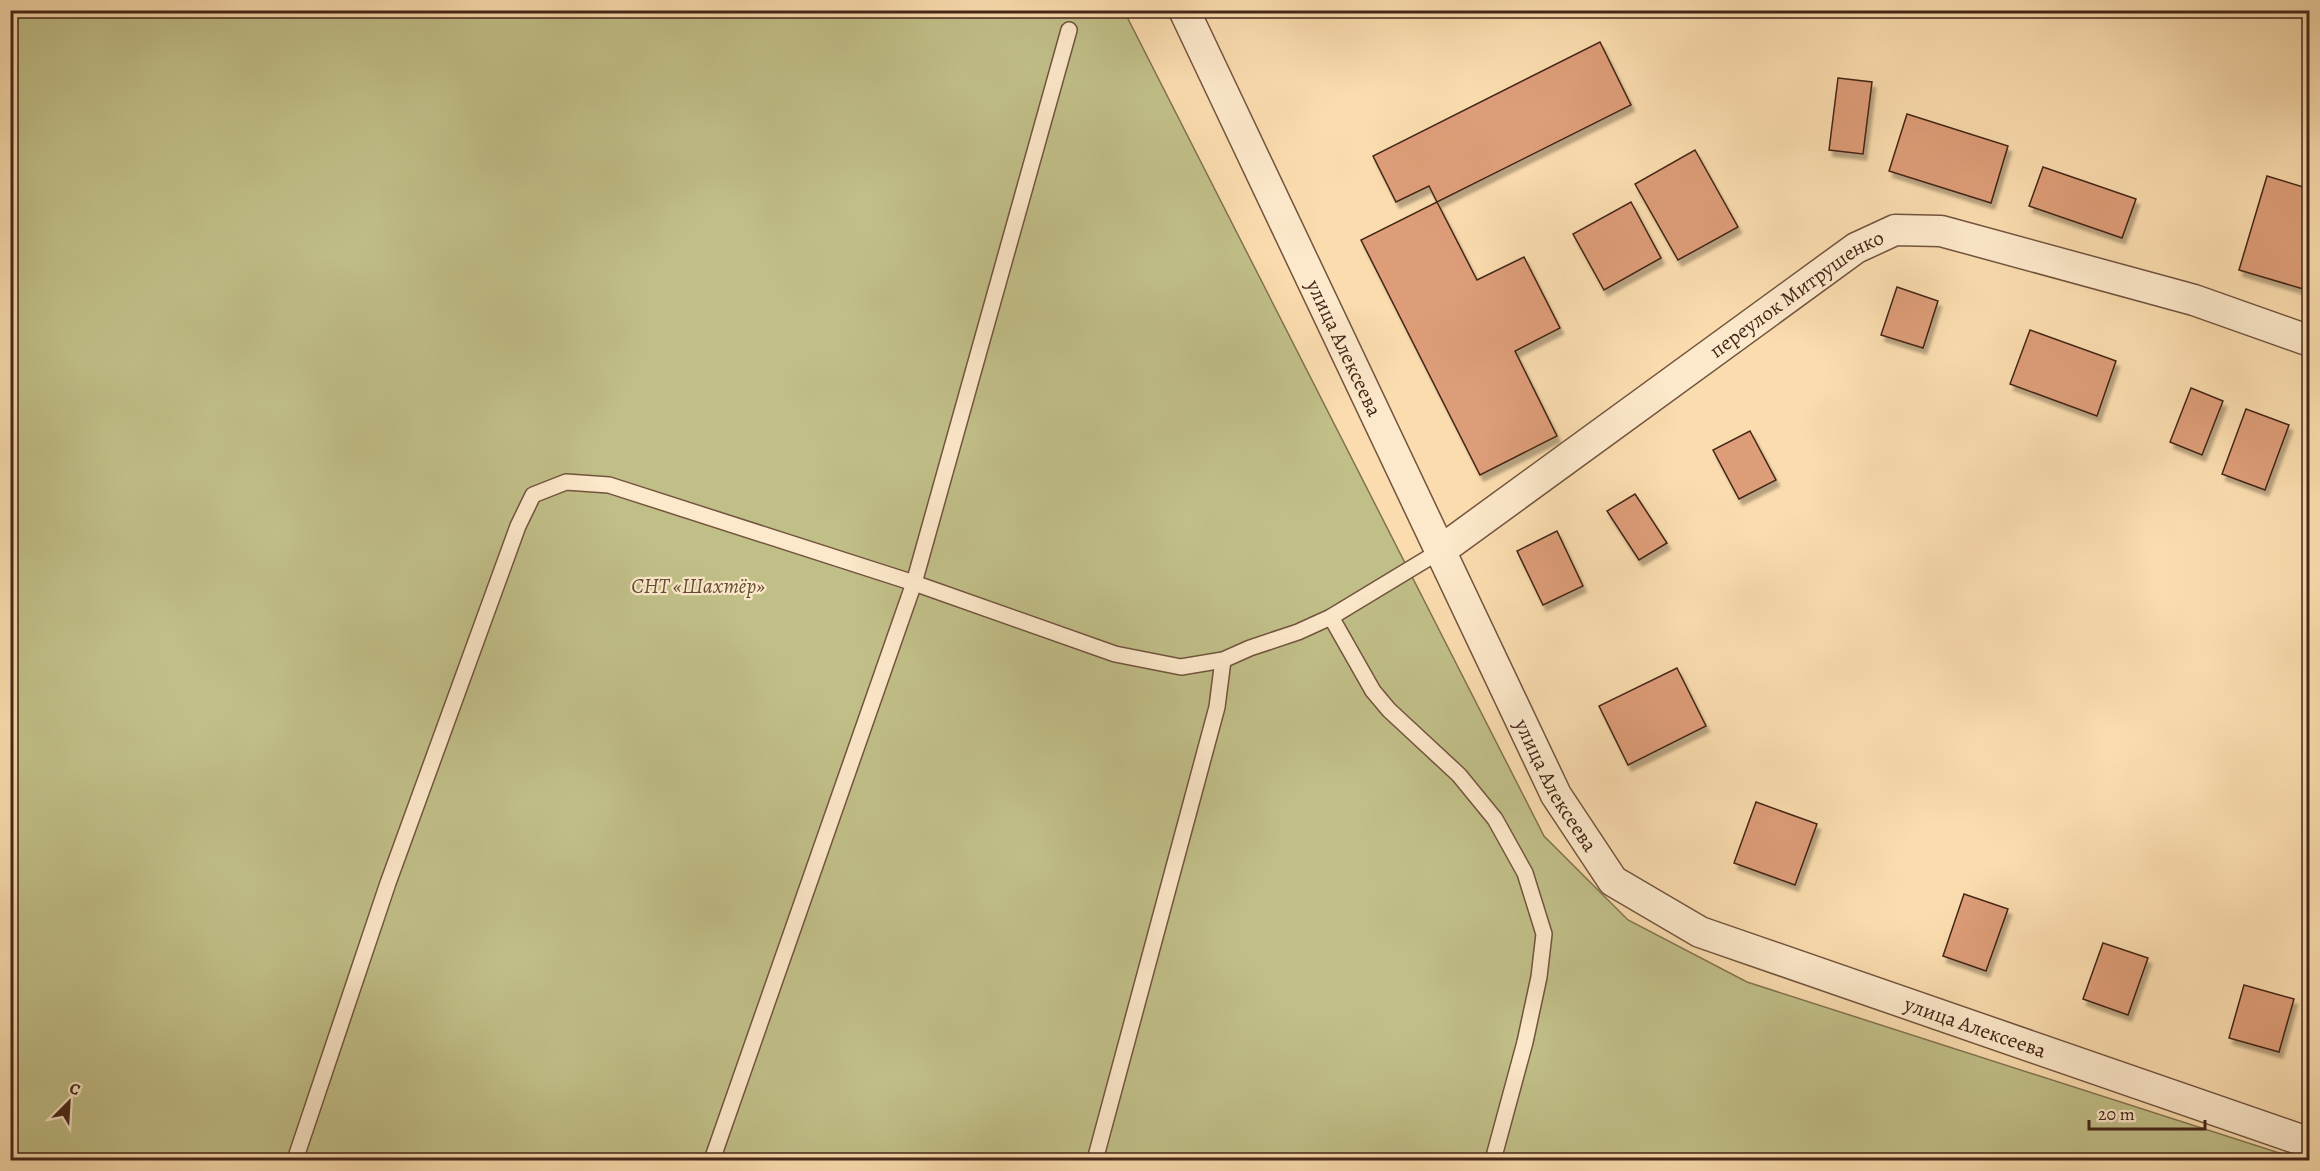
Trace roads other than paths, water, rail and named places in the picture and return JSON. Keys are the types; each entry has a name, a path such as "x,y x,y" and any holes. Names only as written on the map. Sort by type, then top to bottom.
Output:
{"street":[{"name":"улица Алексеева","path":"1184,10 1556,795 1612,881 1700,932 2310,1143"},
{"name":"переулок Митрушенко","path":"1440,551 1856,248 1895,230 1941,231 2194,300 2310,341"}],"lane":[{"path":"712,1161 914,583 1069,30"},
{"path":"295,1161 388,883 518,526 533,495 566,482 609,485 914,583 1115,654 1181,667 1223,660 1298,632 1331,617 1440,551"},
{"path":"1331,617 1373,691 1389,710 1459,775 1495,819 1525,873 1544,934 1539,977 1525,1042 1492,1161"},
{"path":"1095,1161 1217,707 1223,660"}],"park label":[{"name":"СНТ «Шахтёр»","path":"698,586"}]}
